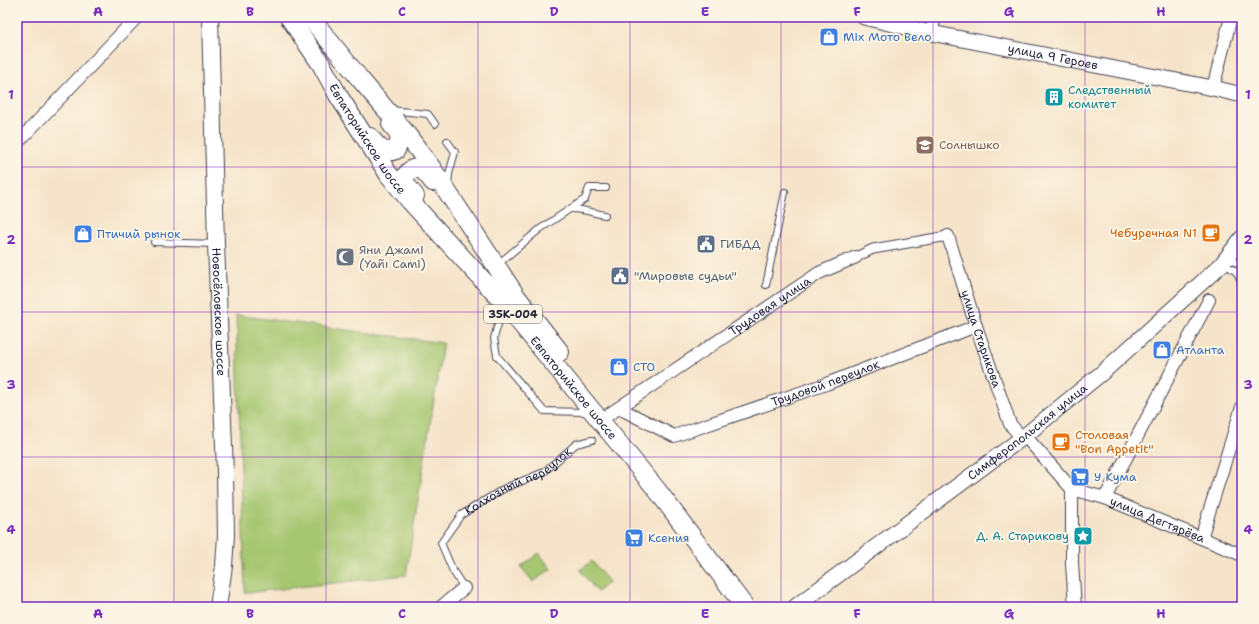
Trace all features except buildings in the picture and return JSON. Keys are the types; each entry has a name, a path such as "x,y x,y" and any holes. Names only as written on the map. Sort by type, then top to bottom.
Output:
{"main road":[{"name":"Новосёловское шоссе","path":"210,17 226,535 224,566 218,607"},
{"path":"282,17 303,46 321,64"},
{"name":"Евпаторийское шоссе","path":"289,17 321,64 338,95 389,175 410,201 504,303 656,490 744,607"},
{"name":"Евпаторийское шоссе","path":"310,17 409,138 448,193 516,296 613,412 758,607"},
{"path":"338,95 353,109 364,128 381,149 390,152 396,150 400,140 397,132 370,98 365,85"},
{"path":"443,236 438,225 406,183 405,177 408,171 413,169 421,169 440,190 448,193"}],"street":[{"path":"17,143 137,17"},
{"name":"улица 9 Героев","path":"864,17 931,33 1242,95"},
{"path":"931,33 935,17"},
{"path":"1213,88 1231,17"},
{"name":"Трудовая улица","path":"613,412 819,273 873,249 948,236"},
{"name":"улица Старикова","path":"948,236 976,326 1010,424 1072,489"},
{"name":"Симферопольская улица","path":"795,607 1023,437 1103,372 1224,261 1242,238"},
{"path":"1104,498 1209,300"},
{"name":"Трудовой переулок","path":"613,412 674,436 826,384 976,326"},
{"path":"1201,538 1242,407"},
{"path":"1072,489 1072,556 1075,607"},
{"name":"улица Дегтярёва","path":"1072,489 1104,498 1242,555"},
{"name":"Колхозный переулок","path":"441,607 464,588"}],"lane":[{"path":"386,109 428,114 435,124"},
{"path":"447,141 455,152 449,174 448,193"},
{"path":"496,265 540,229 585,199 588,188 606,188"},
{"path":"766,285 785,192"},
{"path":"571,209 583,209 605,215"},
{"path":"154,242 216,244"},
{"path":"1224,261 1237,263 1242,262"},
{"path":"1224,261 1236,272 1242,282"},
{"path":"504,303 494,338 497,356 544,411 584,412 591,410"},
{"name":"Колхозный переулок","path":"464,588 453,571 441,543 461,515 505,488 544,472 576,444 592,440"}],"green space":[{"path":"236,315 443,343 406,575 245,593"},
{"path":"539,553 551,569 533,582 521,567"},
{"path":"592,561 609,582 597,592 580,570"}],"place":[{"name":"Mix Мото Вело","path":"829,37"},
{"name":"Следственный комитет","path":"1054,97"},
{"name":"Солнышко","path":"925,145"},
{"name":"Чебуречная N1","path":"1211,233"},
{"name":"Птичий рынок","path":"83,234"},
{"name":"ГИБДД","path":"706,244"},
{"name":"Яни Джамі (Yañı Cami)","path":"345,257"},
{"name":"\"Мировые судьи\"","path":"620,276"},
{"name":"Атланта","path":"1162,350"},
{"name":"СТО","path":"619,367"},
{"name":"Столовая \"Bon Appetit\"","path":"1061,442"},
{"name":"У Кума","path":"1080,477"},
{"name":"Д. А. Старикову","path":"1083,536"},
{"name":"Ксения","path":"634,538"}]}
